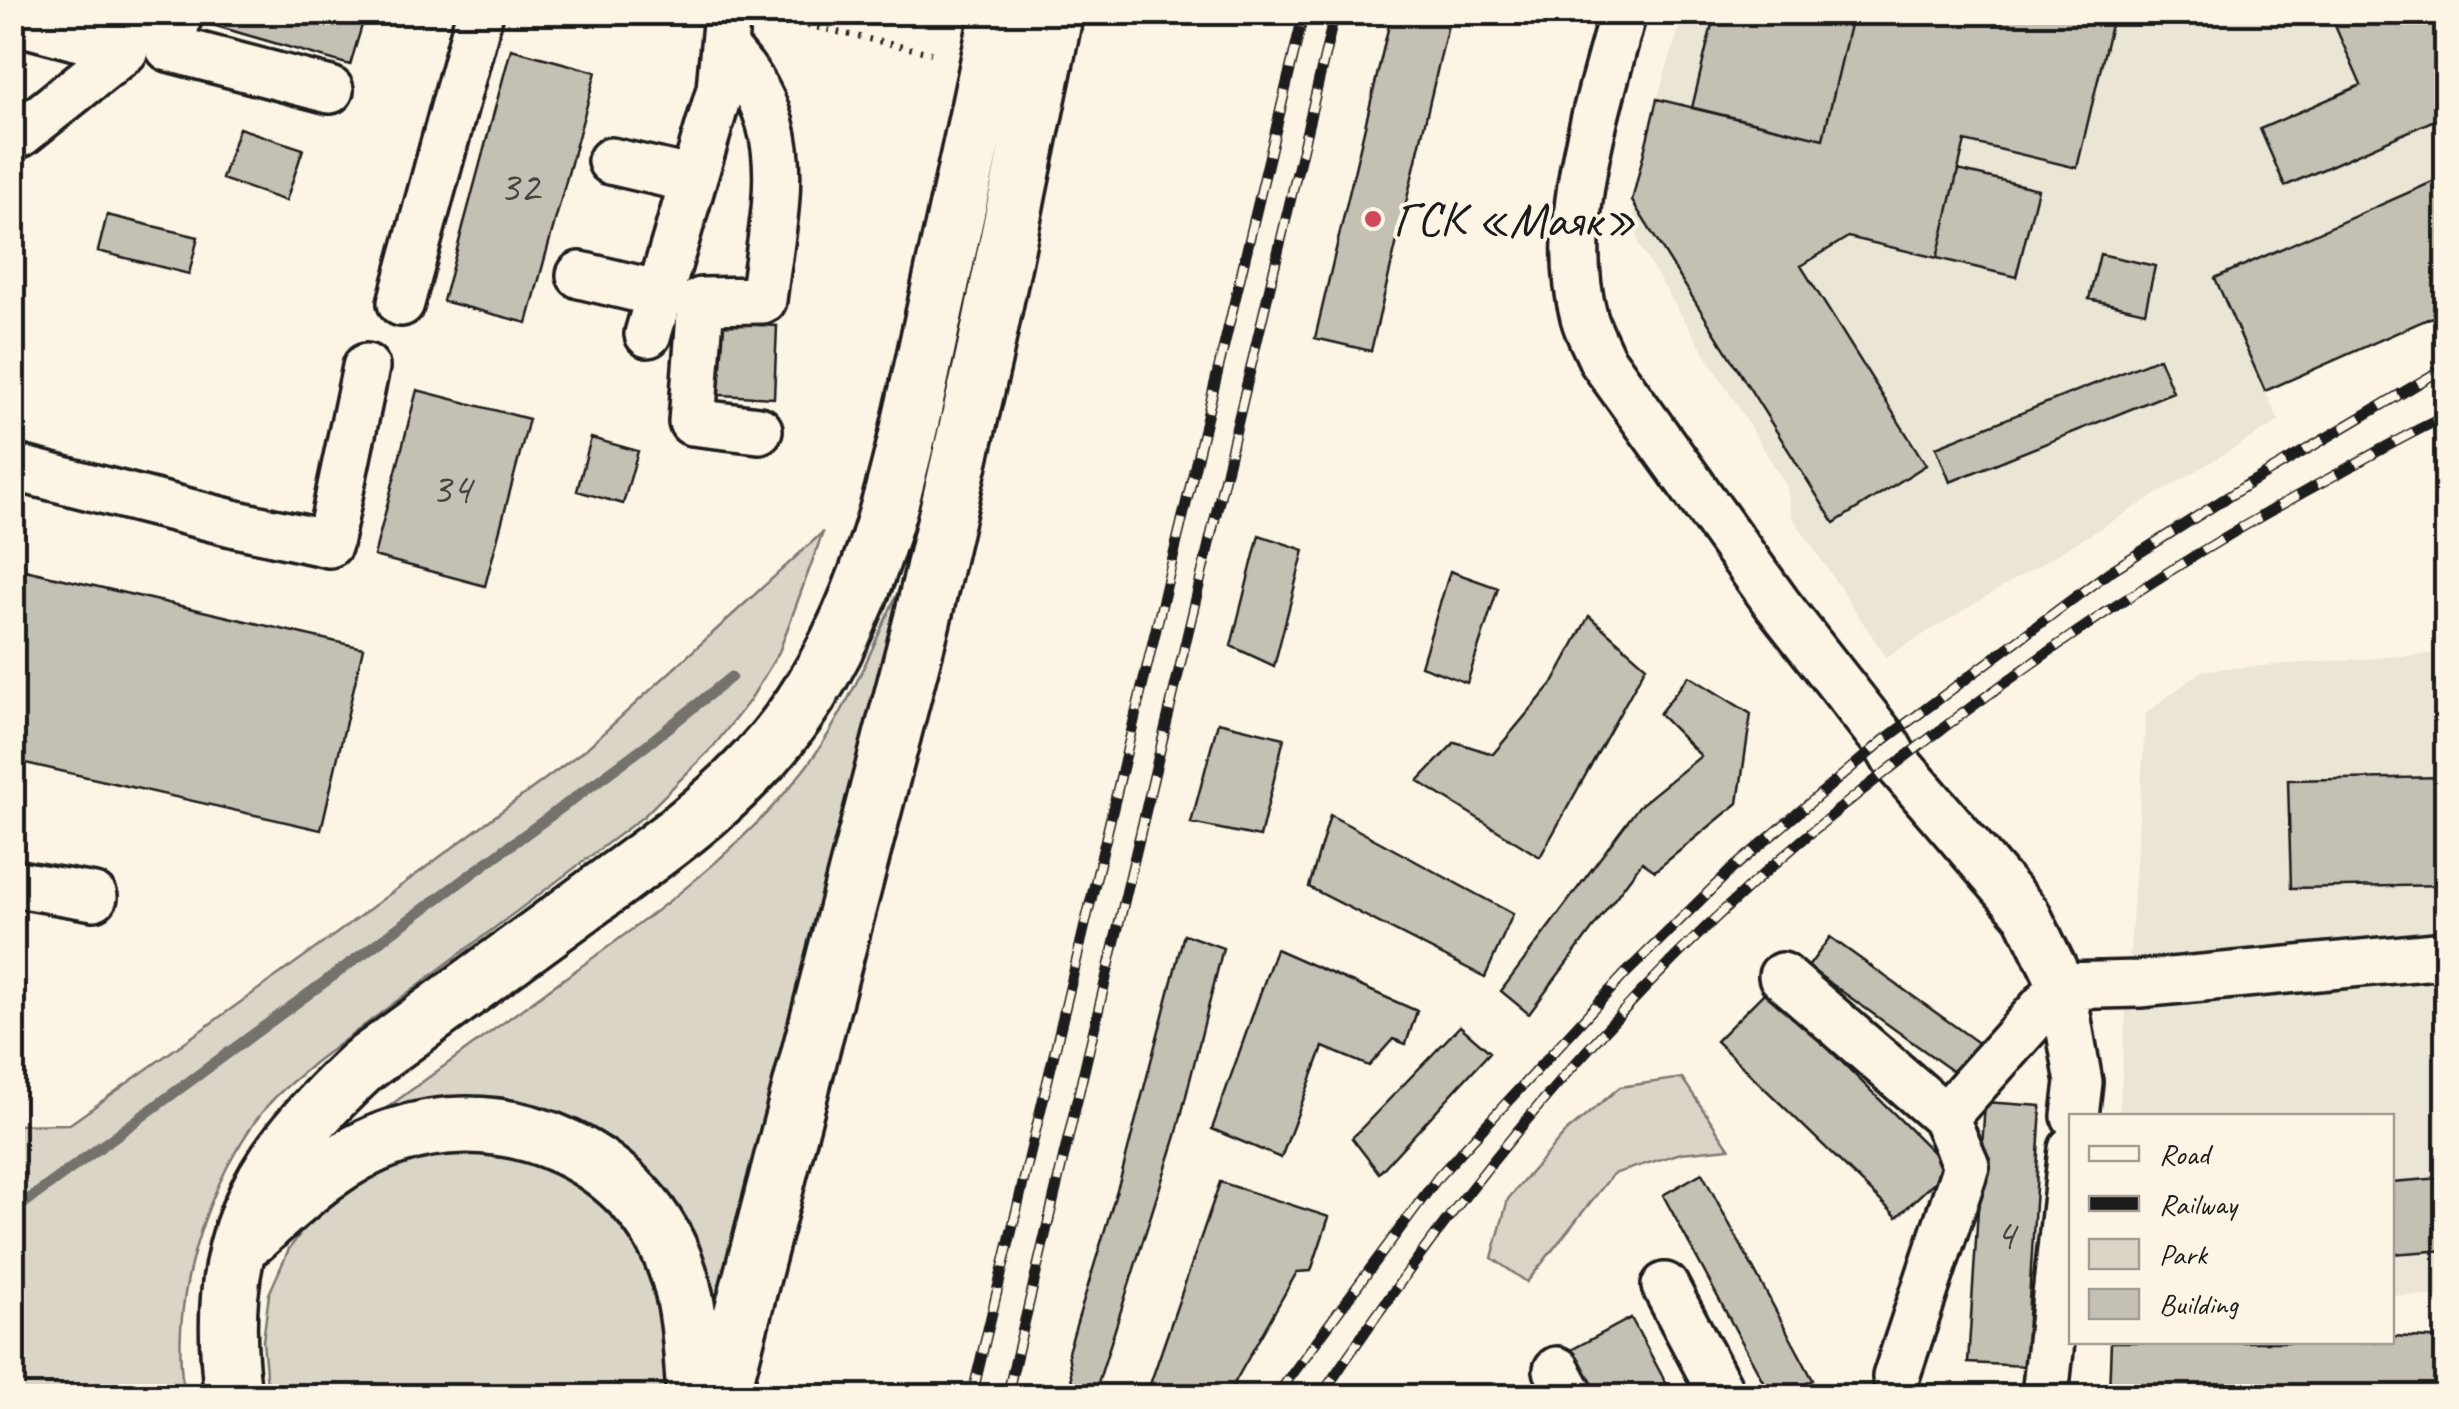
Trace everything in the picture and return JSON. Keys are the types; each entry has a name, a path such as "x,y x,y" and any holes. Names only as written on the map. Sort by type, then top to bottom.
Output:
{"main road":[{"path":"232,1396 226,1323 235,1251 260,1188 282,1150 315,1110 362,1066 685,828 748,772 816,686 869,572 884,517 914,404 999,12"},
{"path":"721,1396 926,602 984,360 1055,12"},
{"path":"235,1251 314,1180 338,1163 394,1136 450,1125 482,1125 533,1133 582,1154 611,1175 628,1190 656,1228 684,1296 695,1396"}],"street":[{"path":"180,12 169,48 330,90"},
{"path":"401,304 480,12"},
{"path":"1623,12 1590,144 1579,208 1577,272 1584,318 1613,375 1778,606 1884,740 1897,763 2027,914 2062,986 2079,1082 2075,1114"},
{"path":"12,20 130,31"},
{"path":"580,274 654,314 720,89 725,30"},
{"path":"725,30 768,109 778,153 764,300 701,300 692,422 760,430"},
{"path":"20,134 130,31"},
{"path":"611,161 693,180"},
{"path":"12,466 329,544 366,367"},
{"path":"12,883 94,897"},
{"path":"1945,1116 2062,986 2140,984 2446,955"},
{"path":"1782,976 1945,1116 1966,1166 1896,1377"},
{"path":"2045,1396 2069,1176"},
{"path":"1665,1286 1723,1396"}],"path":[{"path":"751,12 931,53"}],"shaded area":[{"path":"1684,13 2446,13 2446,311 2265,391 2279,421 1886,657 1792,516 1787,487 1639,246 1632,201 1657,99"},
{"path":"2446,653 2446,1296 2394,1295 2394,1114 2119,1114 2146,713 2203,670"}],"green space":[{"path":"823,532 779,652 750,700 713,747 644,816 314,1063 273,1099 246,1134 210,1204 187,1282 181,1360 185,1396 13,1396 13,1125 70,1124 333,936 587,748"},
{"path":"901,585 885,667 706,1361 636,1177 358,1129 652,914 749,831 821,746 858,679"},
{"path":"1682,1078 1729,1148 1681,1153 1613,1174 1527,1282 1492,1258 1508,1199 1564,1134 1620,1087"},
{"path":"509,1146 619,1204 660,1288 668,1368 666,1396 268,1396 263,1341 269,1294 289,1249 323,1203 386,1159"}],"building":[{"path":"193,12 366,12 350,65 192,19"},
{"name":"ГСК «Маяк»","path":"1392,12 1451,12 1371,351 1315,338"},
{"path":"1715,12 1853,12 1823,139 1692,108"},
{"path":"1853,12 2114,12 2077,168 1965,141 1937,258 1848,237 1801,266 1926,465 1834,523 1632,201 1657,99 1823,139"},
{"path":"2329,12 2446,12 2446,115 2285,186 2260,129 2361,85"},
{"path":"511,49 596,72 527,323 443,301"},
{"path":"239,128 303,149 286,201 222,179"},
{"path":"1958,170 2038,189 2016,277 1937,258"},
{"path":"2446,176 2446,311 2265,391 2215,278"},
{"path":"107,215 198,237 189,274 98,251"},
{"path":"2100,254 2155,266 2145,312 2089,299"},
{"path":"706,322 777,326 774,398 703,394"},
{"path":"2159,358 2173,392 1950,482 1936,447"},
{"path":"417,390 529,419 485,586 374,556"},
{"path":"591,438 638,451 623,504 577,491"},
{"path":"1259,535 1304,550 1274,666 1231,646"},
{"path":"12,567 363,648 321,830 12,760"},
{"path":"1450,571 1498,588 1467,683 1421,666"},
{"path":"1589,616 1646,666 1540,857 1418,781 1455,742 1493,754 1552,684"},
{"path":"1689,676 1751,714 1738,803 1655,871 1642,862 1529,1014 1501,991 1639,806 1701,756 1659,714"},
{"path":"1218,722 1284,738 1260,837 1191,823"},
{"path":"2446,777 2446,885 2291,888 2288,780"},
{"path":"1330,815 1513,914 1485,977 1309,887"},
{"path":"1184,934 1223,948 1176,1136 1094,1396 1066,1396 1072,1382 1068,1352 1122,1173"},
{"path":"1830,937 1980,1044 1958,1075 1808,967"},
{"path":"1276,949 1417,1011 1406,1044 1393,1039 1369,1066 1323,1047 1281,1158 1212,1129"},
{"path":"1768,989 1949,1168 1897,1217 1716,1041"},
{"path":"1460,1026 1490,1052 1379,1173 1352,1138"},
{"path":"1985,1102 2041,1106 2025,1366 1968,1363"},
{"path":"1702,1173 1813,1380 1783,1396 1771,1396 1663,1195"},
{"path":"2441,1178 2446,1250 2394,1254 2394,1182"},
{"path":"1220,1182 1329,1217 1311,1271 1297,1272 1227,1396 1146,1396"},
{"path":"1631,1318 1673,1396 1596,1396 1571,1350"},
{"path":"2394,1336 2446,1339 2446,1396 2109,1393 2111,1344 2394,1344"}],"waterway":[{"path":"12,1212 648,744 731,677"}],"railway":[{"path":"972,1396 1304,12"},
{"path":"1007,1396 1335,12"},
{"path":"1276,1396 1439,1176 1625,974 1732,869 1884,740 2109,572 2446,367"},
{"path":"1321,1396 1467,1193 1574,1065 1689,944 1785,855 1933,736 2119,604 2264,514 2446,416"}],"place":[{"name":"ГСК «Маяк»","path":"1373,219"}]}
